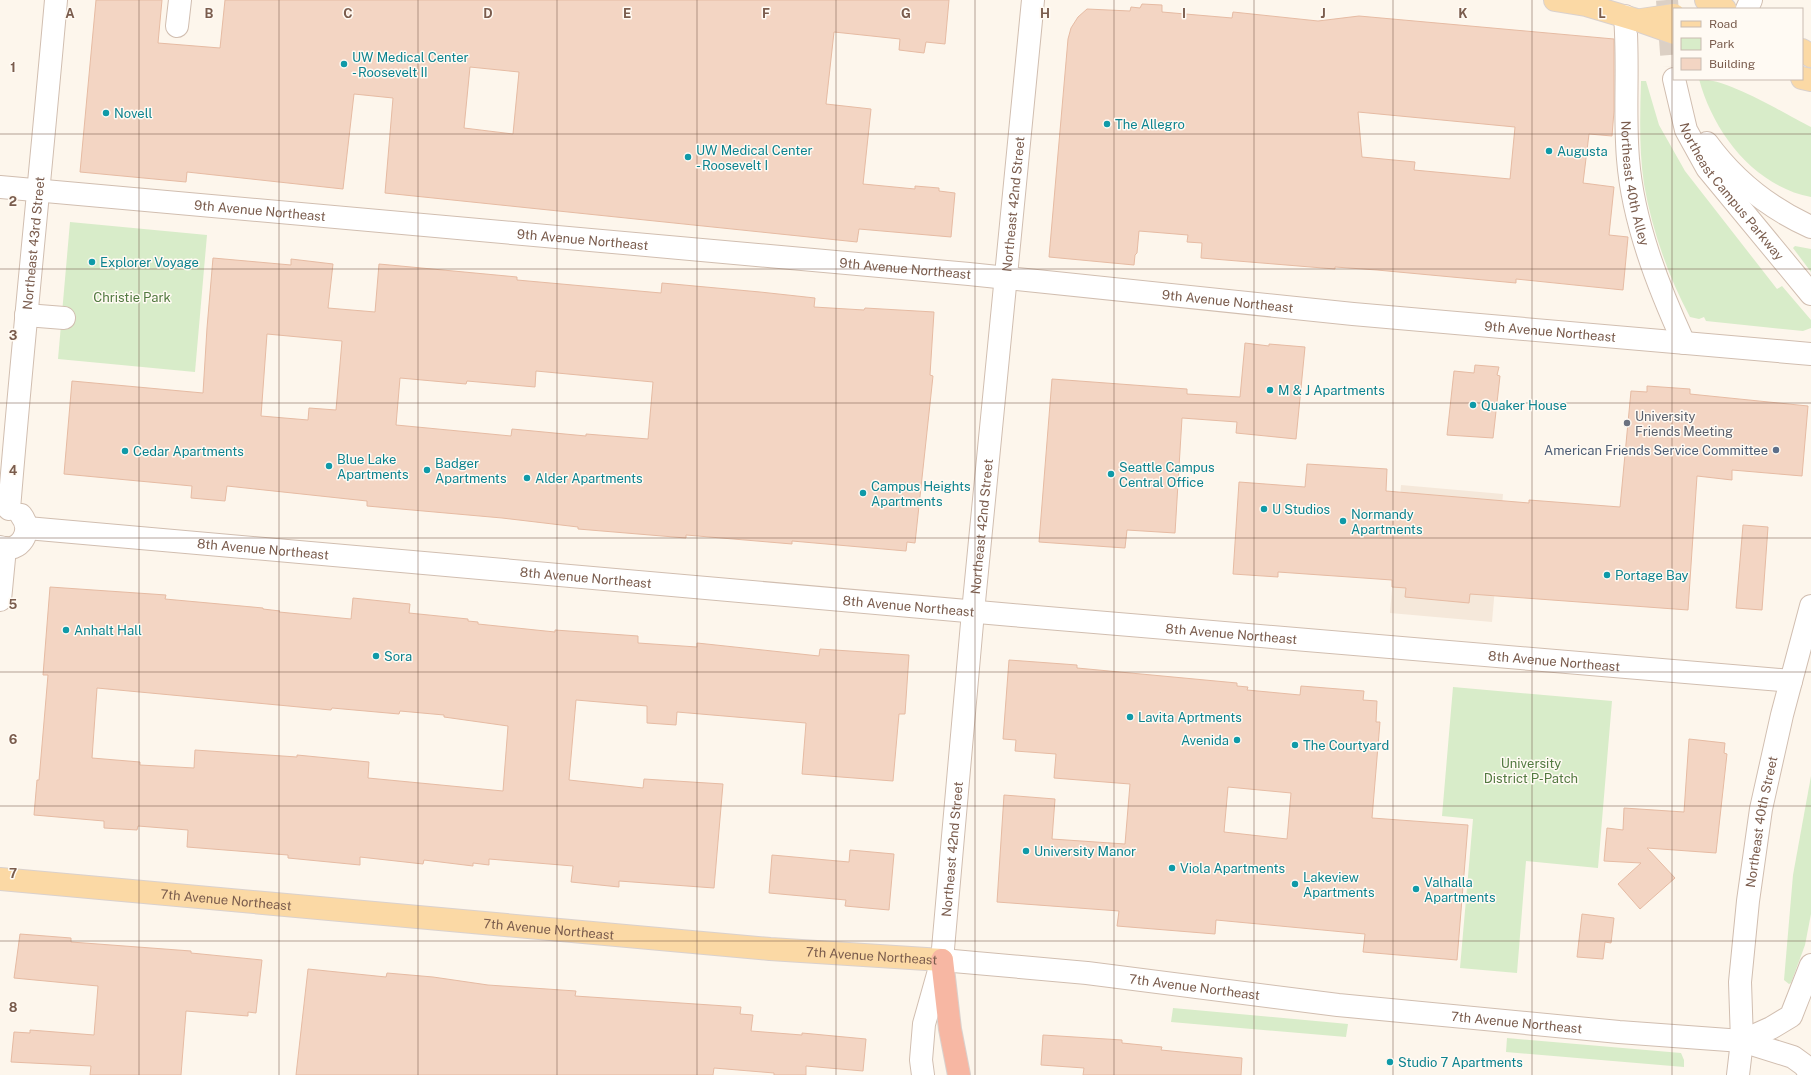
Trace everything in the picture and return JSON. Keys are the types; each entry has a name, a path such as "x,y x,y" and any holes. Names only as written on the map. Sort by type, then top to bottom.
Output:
{"highway":[{"path":"942,960 950,1029 959,1075"}],"main road":[{"path":"1555,0 1586,5 1632,18 1673,33"},
{"path":"1706,0 1723,8"},
{"path":"1632,18 1673,15"},
{"name":"7th Avenue Northeast","path":"0,879 770,949 942,960"}],"street":[{"name":"Northeast 43rd Street","path":"4,510 40,190 56,0"},
{"path":"177,26 180,0"},
{"name":"Northeast 42nd Street","path":"923,1075 921,1060 924,1024 942,960 973,612 1034,0"},
{"name":"Northeast 40th Alley","path":"1632,18 1628,50 1626,126 1628,160 1632,188 1649,254 1660,286 1684,343"},
{"name":"Northeast Campus Parkway","path":"1674,80 1686,130 1707,168 1811,294"},
{"path":"1681,109 1723,164 1743,184 1770,205 1811,226"},
{"name":"9th Avenue Northeast","path":"0,187 1007,278 1353,314 1811,354"},
{"path":"26,315 64,318"},
{"path":"0,600 2,547 14,547 20,544 24,540 27,528 22,516 17,512 4,510"},
{"name":"8th Avenue Northeast","path":"27,528 973,612 1791,681"},
{"name":"Northeast 40th Street","path":"1738,1075 1742,1041 1740,982 1748,901 1761,809 1782,716 1811,606"},
{"name":"7th Avenue Northeast","path":"942,960 1087,973 1338,1005 1619,1032 1742,1041"},
{"path":"1742,1041 1771,1028 1790,1016 1811,965"},
{"path":"1742,1041 1793,1057 1804,1065 1811,1075"}],"shaded area":[{"path":"1401,485 1503,494 1492,622 1390,613"}],"green space":[{"path":"1699,80 1711,80 1740,90 1811,127 1811,197 1790,191 1771,181 1754,169 1739,154 1726,137 1714,118 1705,99"},
{"path":"1641,81 1646,81 1659,125 1685,171 1777,289 1782,286 1811,320 1811,328 1803,331 1706,321 1704,317 1699,319 1690,317 1668,269 1656,235 1647,201 1642,171 1640,120"},
{"name":"Christie Park","path":"70,222 207,235 195,372 58,359"},
{"path":"1795,246 1811,249 1811,272 1793,248"},
{"name":"University District P-Patch","path":"1453,687 1612,701 1598,868 1526,861 1517,973 1460,968 1473,819 1442,816"},
{"path":"1811,776 1811,914 1805,945 1791,983 1789,984 1784,980 1793,875"},
{"path":"1173,1008 1348,1024 1346,1037 1171,1022"},
{"path":"1507,1038 1681,1053 1684,1060 1684,1067 1506,1052"}],"building":[{"path":"96,0 162,0 158,43 220,48 225,0 949,0 945,44 926,42 924,53 899,50 900,39 834,32 826,104 871,109 863,184 915,189 915,186 939,188 939,191 955,193 951,237 859,229 857,242 385,193 393,98 354,94 343,189 187,172 186,182 80,172","holes":["470,67 519,72 513,134 464,128"]},
{"path":"1142,4 1162,5 1162,12 1232,18 1233,12 1318,21 1359,16 1614,39 1614,111 1612,136 1589,134 1583,183 1614,187 1609,235 1628,237 1623,290 1516,279 1516,283 1377,270 1335,267 1335,269 1201,258 1202,243 1187,242 1188,235 1139,231 1137,253 1135,255 1134,265 1049,257 1068,39 1071,28 1078,17 1087,9 1130,11 1131,7 1140,8","holes":["1358,112 1515,127 1510,179 1414,170 1415,162 1362,157"]},
{"path":"213,258 291,265 291,259 333,264 328,308 375,312 379,264 517,277 517,280 661,293 662,283 815,298 814,307 934,312 930,375 933,376 915,543 907,542 906,551 792,541 792,544 686,535 686,538 578,529 578,527 502,518 367,506 367,501 227,486 225,501 191,498 192,486 64,474 72,381 203,393","holes":["267,334 342,341 336,410 309,408 308,420 261,416","536,371 653,382 648,439 586,434 586,436 512,429 511,436 396,425 400,378 466,384 467,381 535,387"]},
{"name":"Seattle Campus Central Office","path":"1245,343 1269,346 1269,344 1305,347 1296,439 1236,433 1237,422 1182,418 1175,533 1127,530 1125,548 1039,542 1052,379 1187,389 1187,394 1240,397"},
{"name":"Quaker House","path":"1475,365 1499,367 1497,375 1500,376 1493,438 1447,435 1454,371 1474,373"},
{"path":"1647,386 1690,389 1690,394 1808,406 1802,476 1732,470 1732,480 1697,476 1688,610 1470,594 1469,603 1405,597 1406,588 1392,587 1392,580 1278,572 1278,577 1233,574 1239,482 1305,487 1307,464 1387,469 1386,491 1529,503 1529,500 1620,507 1631,391 1647,392"},
{"path":"1743,525 1768,527 1762,610 1736,608"},
{"path":"50,587 166,595 165,599 263,608 280,611 279,612 351,619 353,598 410,604 409,613 468,619 468,621 478,622 478,624 555,632 555,630 638,636 638,643 697,647 697,643 819,656 820,649 909,655 905,714 899,714 893,781 802,774 806,723 677,712 676,725 647,723 647,706 576,700 569,780 643,788 644,779 723,784 714,888 619,881 619,887 571,882 573,866 489,859 489,865 473,863 473,866 424,860 423,864 360,857 360,865 288,858 288,855 187,847 188,830 138,826 137,830 104,828 104,821 34,815 37,780 39,780 48,675 43,675","holes":["97,688 331,710 332,708 399,714 400,711 444,715 444,717 508,726 503,791 368,778 369,762 297,755 297,757 195,750 194,768 140,765 140,762 92,758"]},
{"path":"1009,660 1077,665 1077,668 1237,683 1237,686 1248,687 1247,690 1300,695 1301,686 1364,691 1363,700 1377,701 1376,722 1380,722 1372,818 1468,825 1457,960 1363,952 1365,934 1216,920 1215,934 1117,926 1119,911 997,902 1004,795 1055,799 1052,839 1125,844 1130,784 1054,778 1056,754 1015,751 1016,740 1003,739","holes":["1228,787 1291,793 1287,839 1224,832"]},
{"path":"1689,739 1725,743 1724,753 1727,754 1716,853 1647,848 1675,878 1640,909 1618,884 1641,863 1604,861 1607,828 1623,830 1624,808 1684,812"},
{"path":"850,850 894,854 889,910 845,906 846,900 769,893 772,855 849,862"},
{"path":"1582,914 1614,918 1611,943 1605,942 1603,959 1577,957"},
{"path":"20,934 71,938 71,942 191,951 191,953 262,960 256,1013 248,1012 248,1016 186,1011 181,1075 90,1075 91,1066 11,1062 14,1032 30,1033 30,1030 94,1035 98,986 14,978"},
{"path":"308,969 386,977 387,973 433,977 488,985 576,991 575,996 741,1007 740,1014 753,1015 751,1031 802,1035 802,1033 866,1039 863,1071 806,1066 806,1075 774,1075 774,1073 714,1068 713,1075 296,1075"},
{"path":"1043,1035 1122,1040 1122,1043 1162,1047 1161,1050 1242,1058 1241,1075 1083,1075 1084,1068 1041,1065"}],"tunnel":[{"path":"1667,0 1672,66"}],"place":[{"name":"UW Medical Center - Roosevelt II","path":"344,64"},
{"name":"Novell","path":"106,113"},
{"name":"The Allegro","path":"1107,124"},
{"name":"Augusta","path":"1549,151"},
{"name":"UW Medical Center - Roosevelt I","path":"688,157"},
{"name":"Explorer Voyage","path":"92,262"},
{"name":"M & J Apartments","path":"1270,390"},
{"name":"Quaker House","path":"1473,405"},
{"name":"University Friends Meeting","path":"1627,423"},
{"name":"American Friends Service Committee","path":"1776,450"},
{"name":"Cedar Apartments","path":"125,451"},
{"name":"Blue Lake Apartments","path":"329,466"},
{"name":"Badger Apartments","path":"427,470"},
{"name":"Seattle Campus Central Office","path":"1111,474"},
{"name":"Alder Apartments","path":"527,478"},
{"name":"Campus Heights Apartments","path":"863,493"},
{"name":"U Studios","path":"1264,509"},
{"name":"Normandy Apartments","path":"1343,521"},
{"name":"Portage Bay","path":"1607,575"},
{"name":"Anhalt Hall","path":"66,630"},
{"name":"Sora","path":"376,656"},
{"name":"Lavita Aprtments","path":"1130,717"},
{"name":"Avenida","path":"1237,740"},
{"name":"The Courtyard","path":"1295,745"},
{"name":"University Manor","path":"1026,851"},
{"name":"Viola Apartments","path":"1172,868"},
{"name":"Lakeview Apartments","path":"1295,884"},
{"name":"Valhalla Apartments","path":"1416,889"},
{"name":"Studio 7 Apartments","path":"1390,1062"}]}
